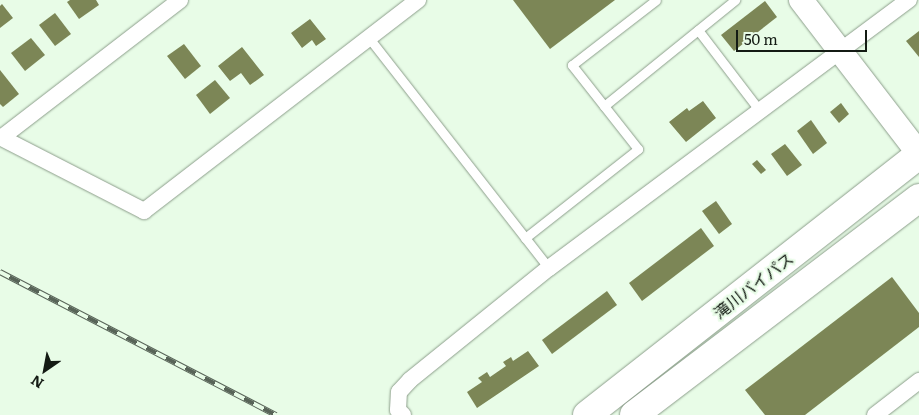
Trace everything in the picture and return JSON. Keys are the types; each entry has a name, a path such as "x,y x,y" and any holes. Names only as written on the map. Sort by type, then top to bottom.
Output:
{"highway":[{"name":"滝川バイパス","path":"587,415 919,154"},
{"name":"滝川バイパス","path":"634,415 919,198"}],"street":[{"path":"180,0 1,138 144,211 418,0"},
{"path":"802,0 919,154"},
{"path":"403,415 398,410 399,392 410,380 549,268 909,0"},
{"path":"875,415 919,381"}],"lane":[{"path":"525,238 638,149 572,65 656,0"},
{"path":"604,106 735,0"},
{"path":"698,30 760,111"},
{"path":"369,38 549,268"}],"building":[{"path":"70,0 96,0 99,5 79,19 67,2"},
{"path":"513,0 615,0 550,49"},
{"path":"765,1 777,17 734,51 721,35"},
{"path":"2,4 13,18 0,28 0,6"},
{"path":"55,13 71,34 55,46 39,25"},
{"path":"310,19 326,39 316,46 312,40 302,48 291,33"},
{"path":"919,31 919,57 906,41"},
{"path":"31,38 45,55 25,71 11,53"},
{"path":"184,44 201,66 185,79 167,56"},
{"path":"242,47 264,75 250,85 241,73 230,81 218,66"},
{"path":"0,70 19,94 3,107 0,104"},
{"path":"215,80 230,98 210,114 196,95"},
{"path":"703,101 716,118 686,142 669,122 687,108 689,111"},
{"path":"841,103 849,114 839,123 830,112"},
{"path":"811,120 827,143 813,154 797,131"},
{"path":"785,144 802,165 787,176 771,154"},
{"path":"757,160 766,170 761,174 752,164"},
{"path":"716,201 732,224 719,234 702,211"},
{"path":"701,228 714,246 642,301 629,283"},
{"path":"892,277 919,313 919,327 805,415 765,415 745,390"},
{"path":"607,291 617,305 552,354 542,340"},
{"path":"528,351 539,366 477,408 467,392 482,382 478,378 487,372 490,377 506,366 503,362 511,357 513,361"}],"railway":[{"path":"0,272 276,415"}]}
